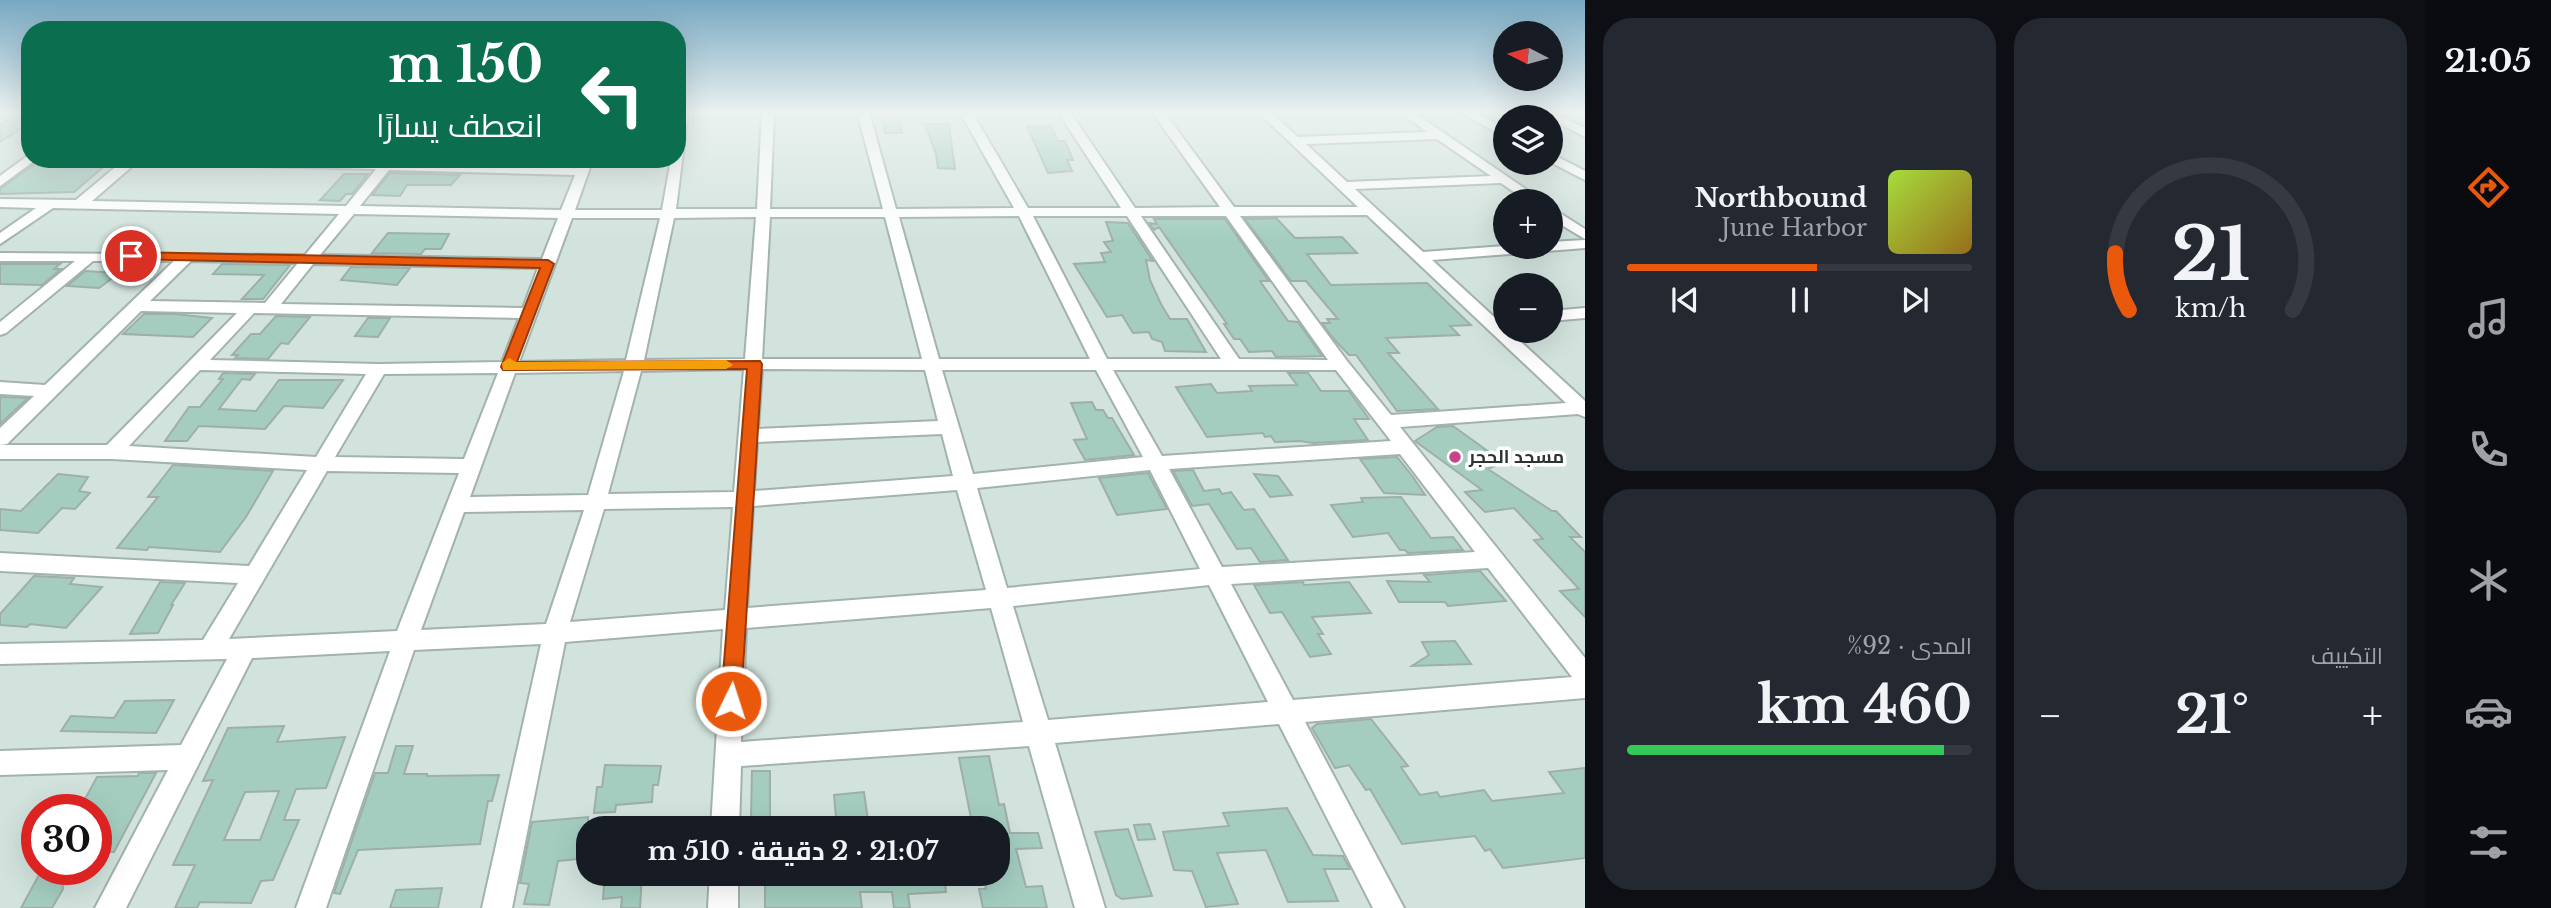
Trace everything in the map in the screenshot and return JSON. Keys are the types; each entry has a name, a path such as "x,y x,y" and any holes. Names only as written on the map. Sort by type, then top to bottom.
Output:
{"street":[{"path":"725,816 727,755 755,364 766,154"},
{"path":"875,154 949,427 968,482 1090,908"},
{"path":"990,154 1024,213 1389,908"},
{"path":"1093,154 1233,364"},
{"path":"1189,154 1341,365 1585,676"},
{"path":"1310,154 1419,257 1493,318"},
{"path":"1468,154 1519,189"},
{"path":"1563,164 1585,176"},
{"path":"0,182 21,165"},
{"path":"79,205 122,168"},
{"path":"112,452 198,365 310,259 384,168"},
{"path":"311,908 406,639 583,168"},
{"path":"497,908 555,632 596,503 634,365 668,215 676,168"},
{"path":"1344,186 1504,179"},
{"path":"0,203 668,215 1371,211"},
{"path":"0,240 50,204"},
{"path":"1563,221 1585,235"},
{"path":"1419,257 1585,244"},
{"path":"0,330 90,256"},
{"path":"0,257 187,257 548,264"},
{"path":"0,439 187,257"},
{"path":"138,306 530,313"},
{"path":"1563,315 1585,313"},
{"path":"1519,343 1584,409"},
{"path":"198,365 377,369 755,364 1341,365"},
{"path":"209,650 377,369"},
{"path":"0,388 51,391"},
{"path":"1386,422 1584,409"},
{"path":"750,436 949,427"},
{"path":"457,505 745,499 968,482 1156,463 1405,447"},
{"path":"0,453 112,452 320,464 471,466"},
{"path":"0,654 209,650 555,632 1002,598 1214,576 1492,559"},
{"path":"0,562 253,575"},
{"path":"110,908 245,648"},
{"path":"727,755 1039,733 1585,687"},
{"path":"0,763 189,757"},
{"path":"723,908 724,886"}],"building":[{"path":"936,154 953,154 955,169 938,168"},
{"path":"1040,154 1071,154 1073,160 1067,160 1072,171 1048,173"},
{"path":"29,168 102,168 74,192 0,194 0,189"},
{"path":"390,173 460,175 451,185 407,185 400,196 372,195"},
{"path":"344,174 368,174 352,194 346,194 340,201 320,200"},
{"path":"1276,218 1295,238 1342,237 1357,253 1307,254 1331,285 1427,283 1471,325 1450,326 1459,335 1386,338 1399,353 1388,353 1438,409 1397,411 1356,355 1349,355 1332,337 1322,323 1330,323 1327,319 1338,319 1306,281 1291,281 1245,219"},
{"path":"1154,219 1225,219 1269,281 1260,281 1288,321 1298,322 1322,356 1276,357 1272,351 1249,352 1240,339 1234,339 1224,324 1227,324 1159,227 1154,230 1149,223 1157,224"},
{"path":"1106,222 1128,223 1153,261 1146,260 1150,280 1170,319 1187,319 1206,352 1165,351 1162,342 1152,339 1149,332 1133,333 1122,315 1107,317 1074,264 1105,262 1101,253 1111,252 1104,242 1113,241"},
{"path":"388,233 449,234 441,249 425,249 421,254 372,253"},
{"path":"0,264 60,264 54,269 61,269 42,285 0,284"},
{"path":"222,264 290,265 263,299 242,299 264,275 213,274"},
{"path":"351,267 410,268 397,285 341,280"},
{"path":"85,271 119,273 99,288 67,286"},
{"path":"144,314 212,318 193,337 123,334"},
{"path":"276,316 310,317 288,344 281,343 268,359 235,358 238,355 232,355 251,334 260,334"},
{"path":"368,318 390,318 378,337 355,336"},
{"path":"223,373 255,374 250,380 242,379 219,409 256,411 279,380 343,380 323,408 284,406 265,429 199,426 187,441 165,441 189,407 200,407 223,379 219,379"},
{"path":"1288,373 1308,373 1321,391 1349,391 1369,419 1354,419 1368,440 1275,442 1271,436 1265,437 1263,433 1207,437 1176,387 1211,384 1217,393 1252,391 1249,386 1297,385"},
{"path":"0,397 28,398 0,424"},
{"path":"1092,402 1096,410 1103,410 1108,418 1112,418 1134,455 1085,460 1074,440 1087,439 1071,403"},
{"path":"1453,426 1503,462 1488,469 1552,511 1556,511 1581,537 1570,537 1585,552 1585,617 1560,591 1579,589 1534,540 1543,539 1514,508 1485,512 1465,492 1482,490 1415,441 1437,427"},
{"path":"1397,457 1425,495 1384,493 1360,459"},
{"path":"173,465 273,471 246,517 220,552 149,547 147,550 117,548 158,497 148,497"},
{"path":"1193,470 1204,491 1219,489 1222,494 1231,492 1244,510 1254,509 1288,560 1260,562 1251,548 1237,549 1209,504 1192,506 1173,471"},
{"path":"1148,473 1167,509 1117,515 1099,478"},
{"path":"58,474 88,477 79,491 90,493 75,509 62,508 38,533 0,530 0,509 21,511"},
{"path":"1254,474 1278,476 1292,495 1270,497"},
{"path":"1401,497 1431,538 1453,537 1463,550 1408,553 1400,550 1388,533 1353,537 1331,505 1363,502 1361,498"},
{"path":"1480,571 1506,601 1448,606 1445,602 1399,602 1387,581 1430,582 1424,575"},
{"path":"34,576 74,578 70,584 102,587 66,628 30,624 27,627 0,625 0,614"},
{"path":"160,582 185,583 158,633 130,634"},
{"path":"1303,582 1304,585 1349,582 1371,613 1312,617 1323,634 1318,634 1331,654 1310,657 1282,612 1270,613 1254,585"},
{"path":"1455,641 1471,664 1412,666 1429,655 1422,642"},
{"path":"174,700 156,733 61,731 71,716 114,718 125,701"},
{"path":"1371,719 1408,766 1401,767 1420,795 1437,792 1440,797 1484,790 1492,801 1564,793 1549,772 1585,768 1585,858 1503,868 1490,849 1485,851 1475,836 1402,844 1370,789 1366,790 1349,765 1335,768 1312,728 1317,724"},
{"path":"284,726 277,742 345,737 326,788 296,789 284,820 299,820 273,880 261,881 251,903 200,902 197,908 175,908 195,865 173,865 213,780 203,781 228,728","holes":["279,791 260,840 224,840 245,792"]},
{"path":"396,746 413,746 404,774 499,775 492,801 488,801 480,844 358,850 340,894 334,893 375,773 388,773"},
{"path":"989,756 999,805 1004,804 1006,816 971,816 959,758"},
{"path":"605,765 661,766 658,785 653,785 652,802 616,805 615,812 594,813 597,787 602,787"},
{"path":"752,771 770,771 770,816 751,816"},
{"path":"139,773 156,773 112,852 112,794 88,794 97,777 138,776"},
{"path":"864,792 867,816 836,816 834,795"},
{"path":"1287,808 1313,855 1343,856 1350,869 1324,869 1338,901 1288,902 1266,850 1217,853 1238,904 1206,907 1192,871 1174,870 1163,832 1229,826 1223,813"},
{"path":"576,818 576,859 558,861 549,905 524,904 529,884 520,883 532,822"},
{"path":"1150,824 1155,839 1138,840 1134,825"},
{"path":"1128,829 1152,896 1122,899 1116,895 1095,832"},
{"path":"1010,833 1038,833 1042,848 1016,849 1026,887 1042,886 1047,908 983,908 979,889 986,889 985,886 1010,886"},
{"path":"34,885 63,885 52,908 21,908"},
{"path":"604,886 641,886 640,908 621,908 622,897 603,899"},
{"path":"765,886 945,886 946,892 908,894 910,908 894,908 892,892 860,892 862,908 765,908"},
{"path":"442,888 438,908 390,908 396,890"}],"slow traffic":[{"path":"509,363 508,367 726,365"}],"place":[{"name":"مسجد الحجر","path":"1455,457"}],"route":[{"path":"131,256 548,264 508,367 755,364 731,701"}]}
